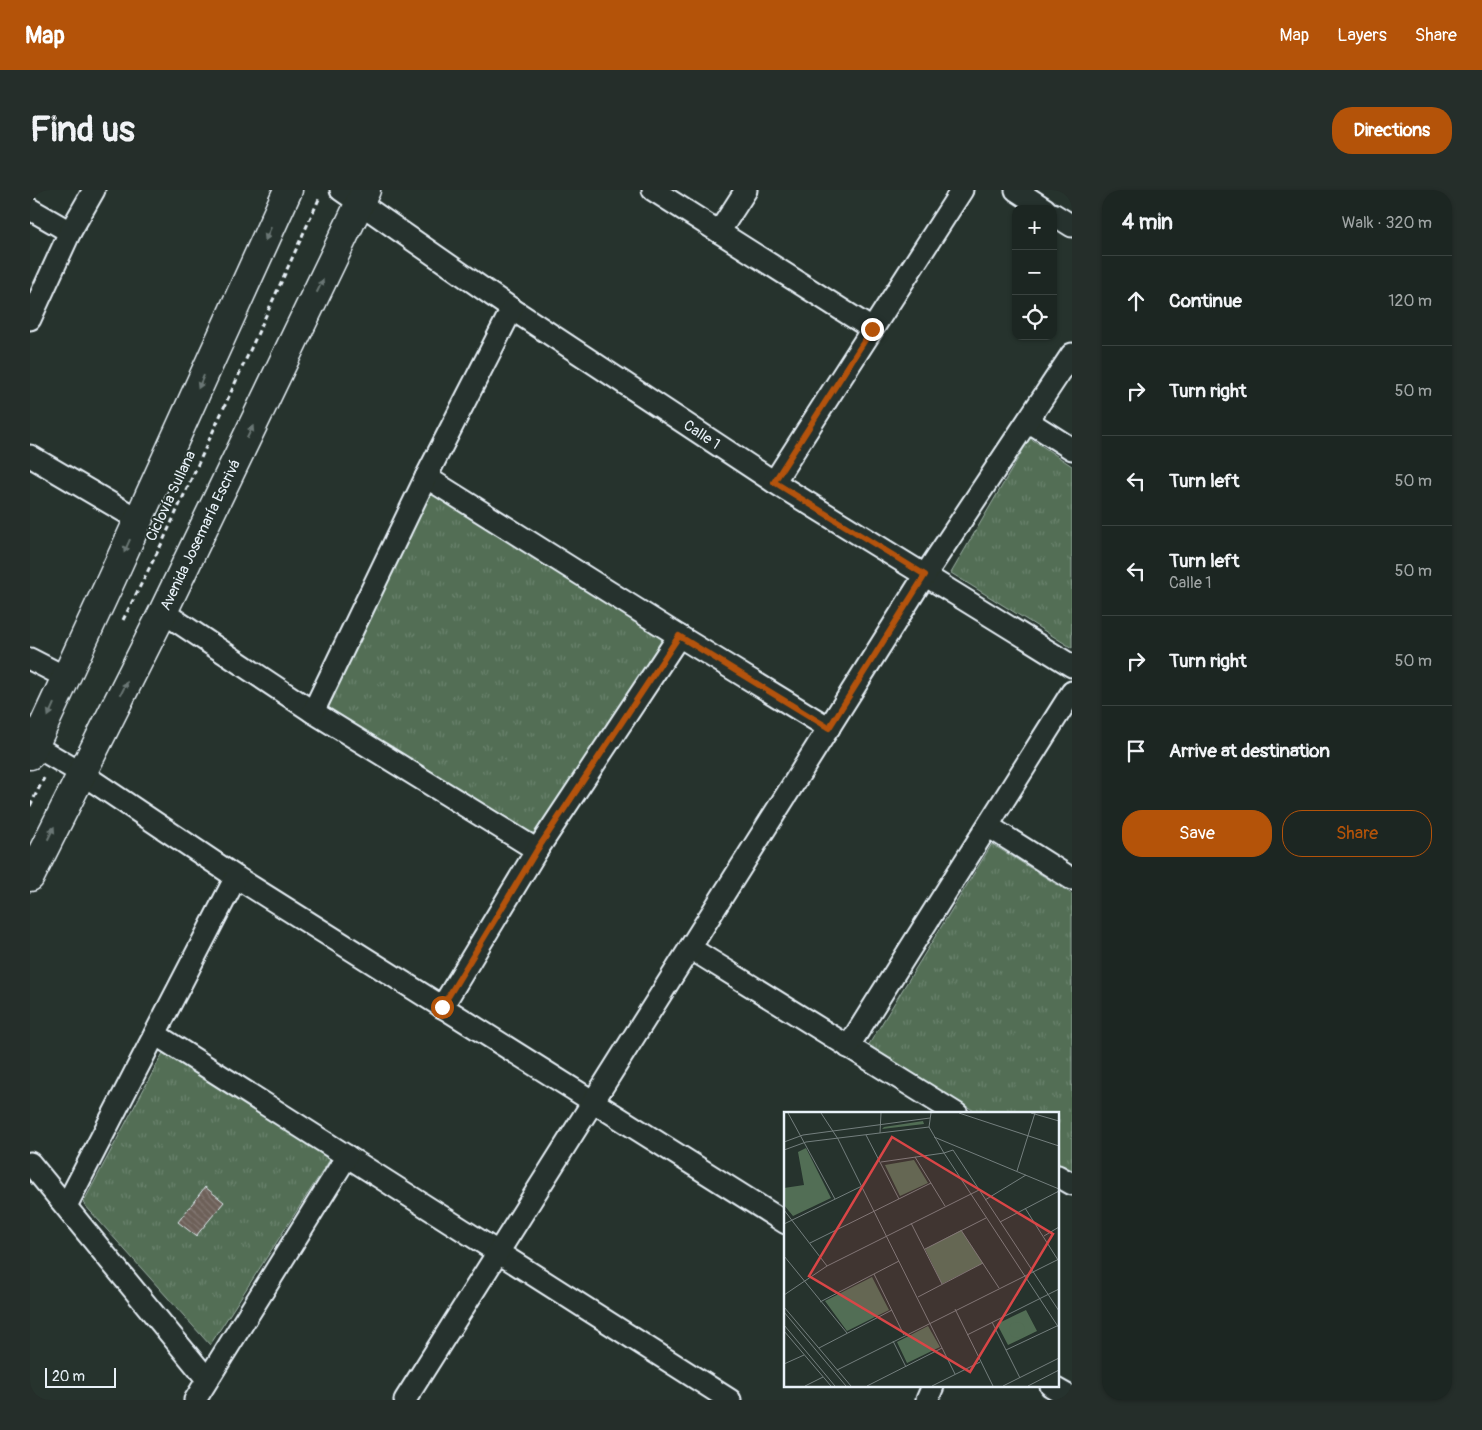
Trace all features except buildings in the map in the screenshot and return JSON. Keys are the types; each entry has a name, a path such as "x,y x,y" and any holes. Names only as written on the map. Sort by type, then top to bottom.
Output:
{"main road":[{"path":"40,753 65,677 139,520 288,190"},
{"name":"Avenida Josemaría Escrivá","path":"30,877 163,612 356,194"}],"street":[{"path":"30,319 70,232 94,190"},
{"path":"653,190 872,329"},
{"path":"719,232 746,190"},
{"path":"774,482 962,190"},
{"path":"1016,190 1039,205"},
{"name":"Calle 1","path":"356,194 512,309 774,482 1072,666"},
{"path":"30,209 70,232"},
{"path":"1057,217 1072,226"},
{"path":"313,712 426,477 512,309"},
{"path":"405,1400 925,575 1072,354"},
{"path":"1028,421 1072,449"},
{"path":"30,456 139,520"},
{"path":"426,477 829,728"},
{"path":"163,612 313,712 537,850"},
{"path":"442,1007 537,850 679,636"},
{"path":"30,659 65,677"},
{"path":"848,1047 1072,692"},
{"path":"40,753 81,773 236,877 784,1222"},
{"path":"988,826 1072,879"},
{"path":"66,1206 236,877"},
{"path":"690,948 954,1112"},
{"path":"155,1034 730,1400"},
{"path":"194,1400 347,1156"},
{"path":"30,1163 207,1379"},
{"path":"1060,1177 1072,1184"},
{"path":"927,1400 932,1388"},
{"path":"1054,1388 1072,1398"}],"path":[{"name":"Ciclovía Sullana","path":"119,628 163,541 323,190"},
{"path":"30,806 40,753"}],"green space":[{"path":"1030,438 1072,466 1072,648 951,573"},
{"path":"426,477 679,636 537,850 313,712"},
{"path":"992,844 1072,894 1072,1171 1060,1164 1060,1112 976,1112 868,1046"},
{"path":"163,1053 331,1158 210,1345 83,1203"}],"route":[{"path":"442,1007 537,850 679,636 829,728 925,575 774,482 872,329"}]}
